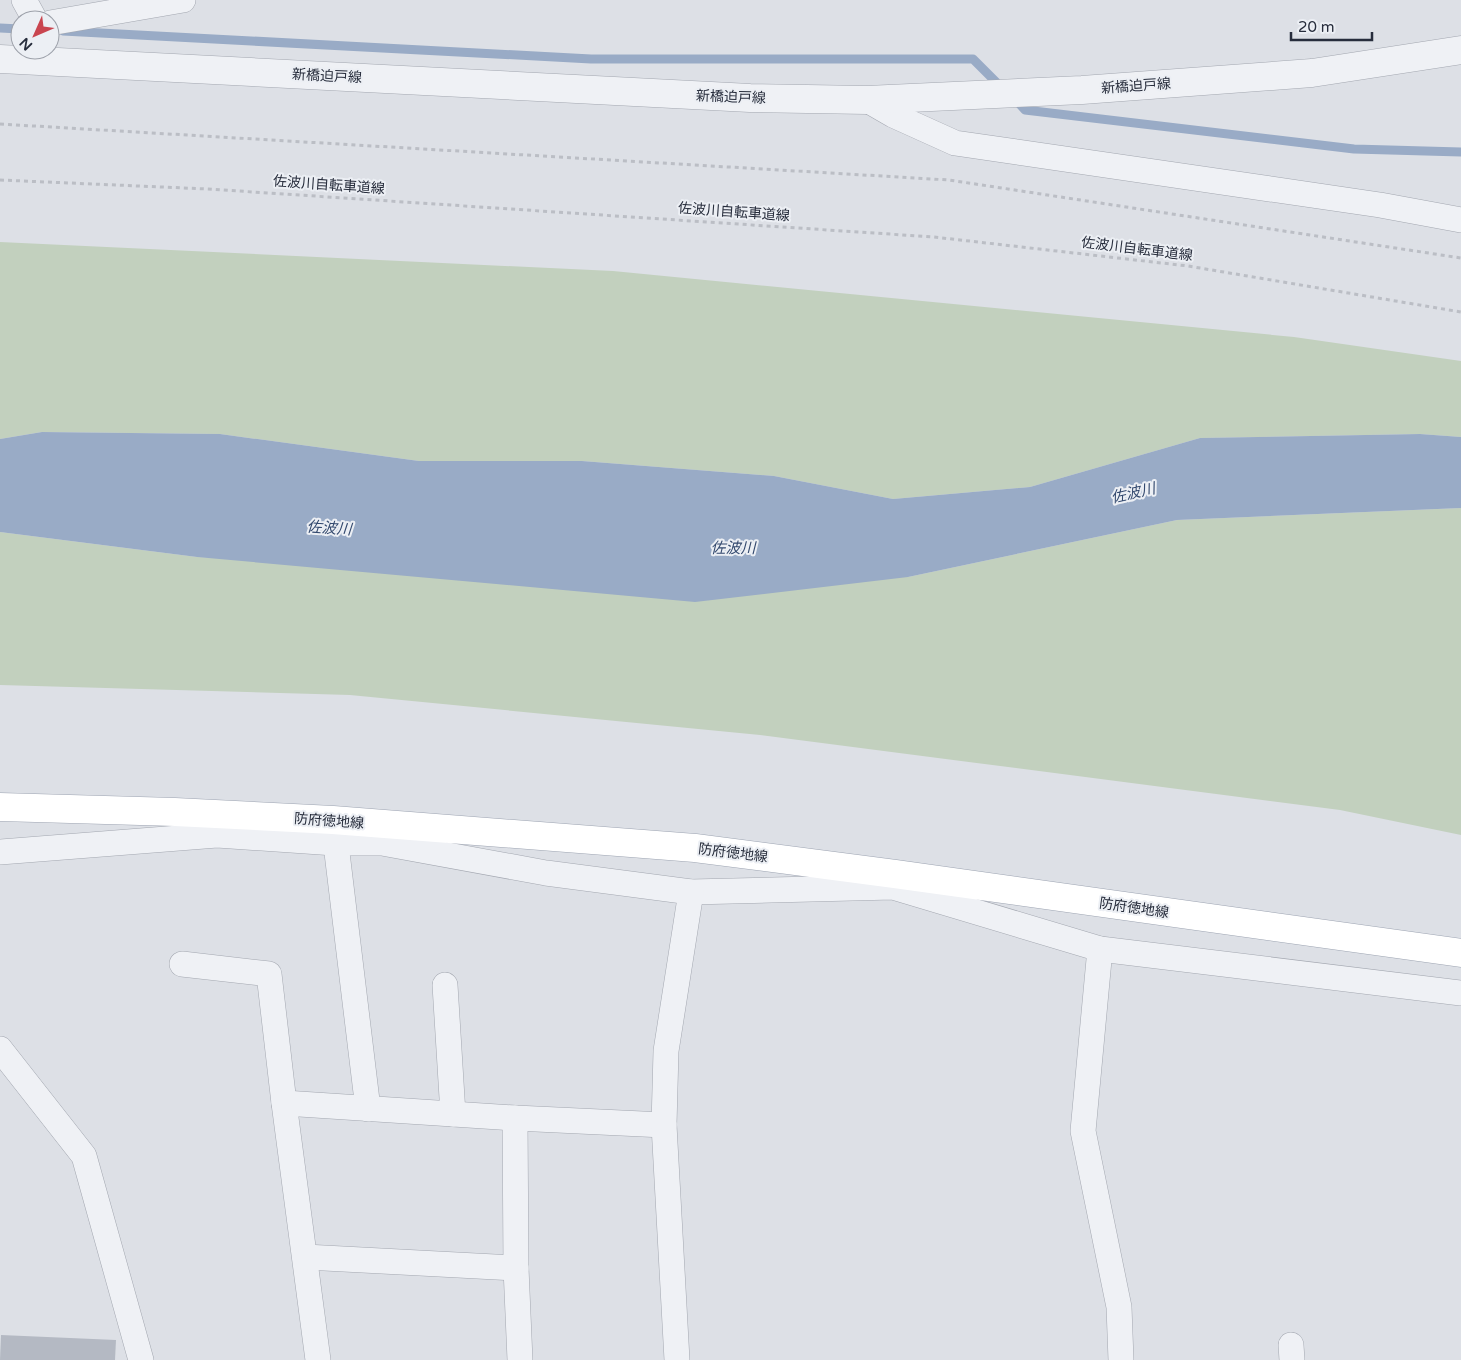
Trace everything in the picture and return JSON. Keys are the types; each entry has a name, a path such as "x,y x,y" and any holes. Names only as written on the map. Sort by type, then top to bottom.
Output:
{"main road":[{"name":"防府徳地線","path":"0,808 175,812 334,832 695,848 894,880 1461,953"}],"street":[{"path":"60,20 183,0"},
{"name":"新橋迫戸線","path":"60,57 750,98 867,100 1082,90 1312,73 1461,50"},
{"path":"867,100 893,115 955,143 1380,205 1461,220"},
{"path":"334,832 368,1109"},
{"path":"0,852 217,835 334,832 546,874 691,892 894,880 1100,949 1461,993"},
{"path":"677,1360 664,1125 666,1051 691,892"},
{"path":"1100,949 1083,1131 1119,1308 1121,1360"},
{"path":"182,964 269,974 318,1360"},
{"path":"445,985 454,1114"},
{"path":"0,1049 84,1156 140,1360"},
{"path":"284,1103 515,1118 664,1125"},
{"path":"515,1118 516,1268 520,1360"},
{"path":"306,1257 516,1268"}],"path":[{"path":"0,124 949,180 1461,258"},
{"name":"佐波川自転車道線","path":"0,180 208,189 934,236 1188,266 1461,312"}],"green space":[{"path":"0,242 613,271 1294,337 1461,361 1461,437 1420,434 1200,438 1030,487 893,499 774,476 582,461 419,461 220,434 42,432 0,439"},
{"path":"1461,508 1461,835 1340,810 760,735 350,695 0,685 0,532 197,557 908,577 1177,520"}],"water":[{"name":"佐波川","path":"42,432 220,434 419,461 582,461 774,476 893,499 1030,487 1200,438 1420,434 1461,437 1461,508 1177,520 908,577 695,602 197,557 0,532 0,439"}],"building":[{"path":"1,1335 116,1340 115,1360 0,1360"}],"waterway":[{"path":"0,28 10,28"},
{"path":"63,31 591,59 973,59 1002,88"},
{"path":"1014,98 1025,110 1354,149 1461,152"}]}
